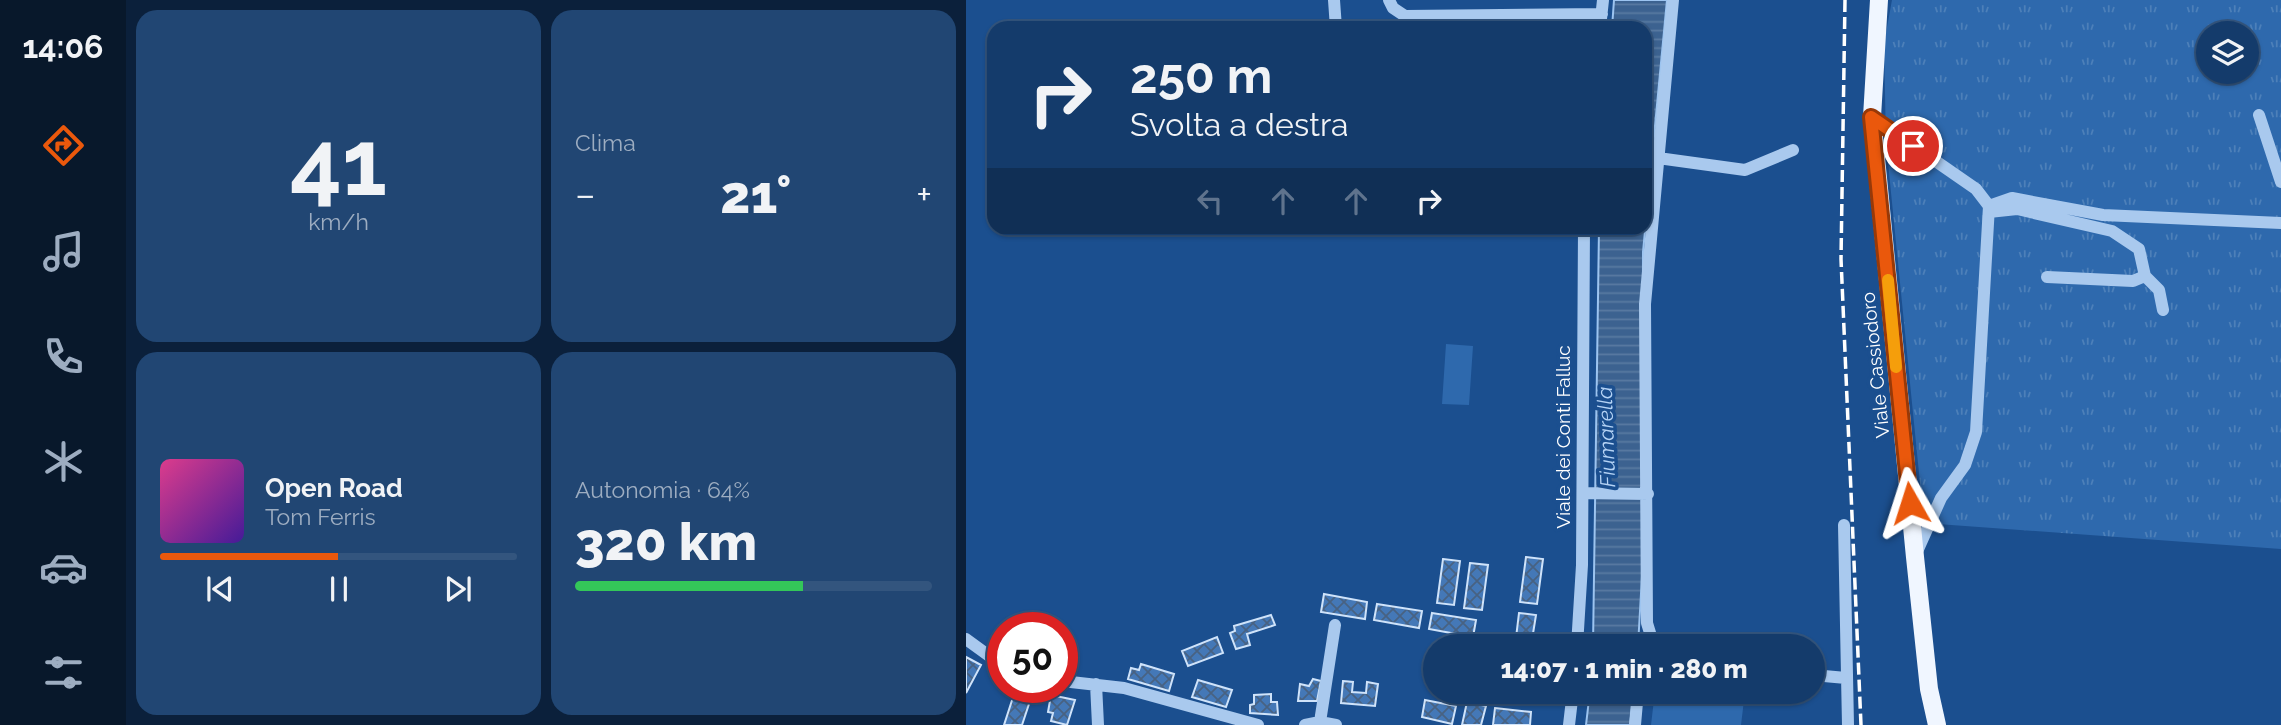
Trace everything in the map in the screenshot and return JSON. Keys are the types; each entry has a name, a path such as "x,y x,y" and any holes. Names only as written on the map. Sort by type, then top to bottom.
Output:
{"main road":[{"name":"Viale Cassiodoro","path":"1879,0 1871,117 1929,689 1937,725"}],"street":[{"path":"1334,0 1336,21"},
{"path":"1389,0 1393,8 1405,16 1602,14"},
{"path":"1601,21 1603,0"},
{"path":"1652,225 1673,0"},
{"path":"2259,115 2281,182"},
{"path":"1871,117 1976,189 1989,209 1976,432 1965,465 1941,498 1915,557"},
{"path":"1658,158 1745,170 1793,150"},
{"path":"1989,209 2012,198 2103,215 2281,223"},
{"path":"1989,209 2017,209 2112,231 2139,249 2145,276 2159,290 2163,310"},
{"name":"Viale dei Conti Falluc","path":"1578,634 1588,493 1584,235"},
{"path":"1645,634 1645,304 1651,235"},
{"path":"2047,277 2133,281 2145,276"},
{"path":"1588,493 1645,494"},
{"path":"1844,525 1848,725"},
{"path":"1647,623 1650,634"},
{"path":"1335,625 1310,724 1336,725"},
{"path":"966,639 987,654"},
{"path":"1825,676 1846,678"},
{"path":"1078,682 1124,688 1258,725"},
{"path":"1096,684 1098,725"},
{"path":"1569,725 1571,704"},
{"path":"1635,725 1637,704"}],"green space":[{"path":"1892,0 2281,0 2281,549 1924,523 1886,142 1884,44"},
{"path":"1446,344 1473,346 1469,405 1442,404"},
{"path":"1653,704 1744,704 1741,725 1651,725"}],"water":[{"path":"1614,0 1667,0 1652,158 1652,21 1612,21"},
{"name":"Fiumarella","path":"1599,235 1645,235 1642,576 1639,634 1593,634"},
{"path":"1588,704 1632,704 1630,725 1586,725"}],"building":[{"path":"1526,557 1543,559 1537,604 1520,602"},
{"path":"1443,559 1460,561 1454,605 1437,603"},
{"path":"1470,563 1488,565 1482,610 1464,608"},
{"path":"1324,594 1367,602 1365,619 1321,612"},
{"path":"1377,604 1422,611 1419,628 1374,620"},
{"path":"1432,613 1476,620 1474,634 1429,629"},
{"path":"1519,613 1536,615 1533,634 1516,634"},
{"path":"1271,615 1275,625 1247,634 1250,645 1236,649 1230,633 1235,631 1234,626"},
{"path":"1217,637 1223,653 1188,666 1182,651"},
{"path":"966,657 981,665 966,693"},
{"path":"1141,664 1174,674 1169,691 1128,679 1131,668 1139,670"},
{"path":"1313,679 1321,681 1317,701 1298,701 1300,684 1309,686"},
{"path":"1198,680 1232,690 1226,707 1192,697"},
{"path":"1343,681 1353,682 1352,692 1366,693 1367,682 1378,684 1375,706 1341,703"},
{"path":"1271,694 1271,702 1277,702 1278,715 1250,713 1254,695"},
{"path":"1011,703 1029,703 1022,725 1004,725"},
{"path":"1050,703 1074,703 1067,725 1051,721 1053,713 1048,712"},
{"path":"1424,704 1456,706 1452,724 1422,717"},
{"path":"1467,704 1486,706 1481,725 1462,725"},
{"path":"1495,708 1531,712 1530,725 1493,725"}],"railway":[{"path":"1845,0 1841,259 1861,725"}],"slow traffic":[{"path":"1888,280 1896,367"}],"route":[{"path":"1910,503 1871,117 1913,146"}]}
